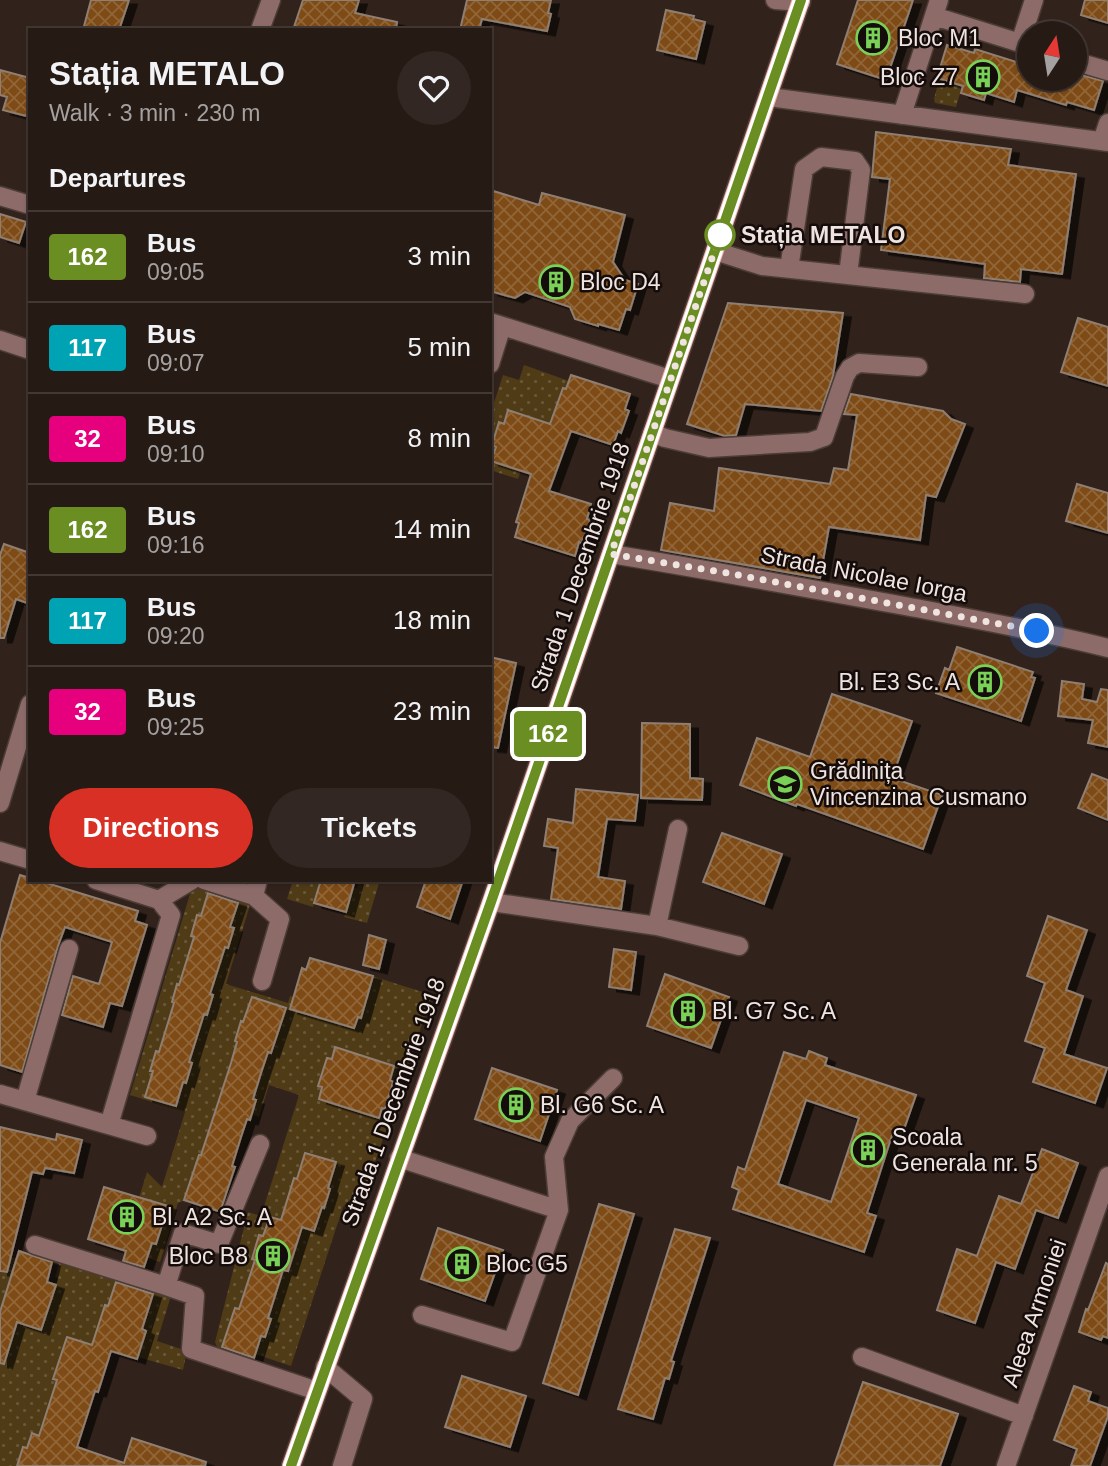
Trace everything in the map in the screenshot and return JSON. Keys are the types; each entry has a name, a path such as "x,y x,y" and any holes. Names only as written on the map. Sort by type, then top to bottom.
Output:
{"main road":[{"name":"Strada 1 Decembrie 1918","path":"291,1466 491,902 801,1"}],"street":[{"path":"261,28 271,0"},
{"path":"775,0 801,1"},
{"path":"1029,21 1034,0"},
{"path":"902,115 937,8 1017,42"},
{"path":"1087,65 1108,71"},
{"path":"769,97 1105,141 1108,123"},
{"path":"789,269 804,169 821,157 855,162 861,170 848,275"},
{"path":"0,196 28,204"},
{"path":"715,251 762,266 1025,294"},
{"path":"492,351 496,324 670,379"},
{"path":"2,347 28,350"},
{"path":"652,433 709,448 810,442 824,437 850,368 859,363 918,367"},
{"name":"Strada Nicolae Iorga","path":"611,554 964,617 1108,648"},
{"path":"0,803 21,762 28,717"},
{"path":"657,926 678,829"},
{"path":"0,850 28,859"},
{"path":"102,882 159,900 171,915 109,1125"},
{"path":"159,900 189,882"},
{"path":"217,882 256,888 280,919 262,981"},
{"path":"491,902 657,926 739,946"},
{"path":"25,1101 69,949"},
{"path":"422,1315 512,1342 559,1210 554,1157 570,1121 613,1078"},
{"path":"0,1094 147,1136"},
{"path":"166,1286 183,1233 219,1244 260,1144"},
{"path":"399,1158 559,1210"},
{"name":"Aleea Armoniei","path":"1006,1466 1108,1176"},
{"path":"35,1245 195,1296 191,1349 317,1391"},
{"path":"862,1357 1024,1416"},
{"path":"326,1367 363,1398 342,1466"}],"shaded area":[{"path":"939,80 962,87 956,107 935,103"},
{"path":"524,365 569,381 567,389 563,388 554,426 509,410 504,424 499,422 492,445 492,409 503,375 519,380"},
{"path":"492,460 521,470 518,479 492,471"},
{"path":"292,882 320,882 313,907 287,899"},
{"path":"358,882 379,882 367,923 344,917 353,887 357,888"},
{"path":"192,887 209,892 191,935 194,937 177,985 159,1052 156,1051 150,1070 153,1071 145,1097 176,1106 204,1014 207,1015 213,996 210,994 225,947 228,948 234,929 230,927 239,901 250,905 226,984 288,1003 290,996 298,998 354,1027 358,1017 361,1018 369,975 432,995 369,1180 343,1207 291,1366 255,1354 271,1319 268,1318 283,1270 288,1271 294,1253 297,1225 314,1231 321,1208 325,1208 335,1162 305,1153 281,1220 270,1218 263,1236 259,1235 252,1258 255,1260 239,1309 235,1308 221,1349 224,1350 223,1353 219,1352 215,1342 248,1212 261,1216 299,1095 269,1085 259,1117 252,1114 256,1100 253,1099 282,1006 252,997 235,1040 237,1042 186,1200 178,1203 160,1262 147,1258 152,1243 156,1243 167,1209 139,1198 147,1172 162,1187 185,1112 130,1095","holes":["336,1048 394,1066 390,1080 393,1082 385,1108 337,1105 319,1099 322,1087 318,1086 327,1058 332,1059"]},
{"path":"42,1253 171,1296 157,1341 187,1351 183,1370 138,1357 146,1331 142,1329 153,1294 116,1282 108,1306 104,1306 95,1346 53,1379 57,1380 49,1404 70,1411 49,1439 32,1434 27,1448 23,1448 17,1466 0,1466 0,1364 4,1364 13,1335 14,1321 49,1307 58,1278 55,1277 59,1264 40,1258"},
{"path":"0,1254 19,1259 0,1317"}],"building":[{"path":"91,0 129,0 120,28 84,28"},
{"path":"303,0 359,0 355,13 397,22 396,28 294,28"},
{"path":"467,0 551,0 547,31 482,19 480,28 460,28"},
{"name":"Bloc M1","path":"858,0 913,0 886,80 837,64"},
{"path":"1085,0 1108,0 1108,23 1081,15"},
{"path":"666,10 694,16 693,19 705,22 696,59 657,50"},
{"name":"Bloc Z7","path":"947,45 974,53 975,49 1017,62 1014,102 986,93 984,100 961,93 963,86 937,78"},
{"path":"0,70 28,77 28,116 3,110 7,97 0,95"},
{"name":"Bloc Z7","path":"1087,77 1103,81 1094,110 1067,102 1066,105 1020,91 1087,91"},
{"path":"876,132 1011,149 1008,165 1076,174 1062,274 1021,269 1020,282 984,278 985,264 881,250 890,179 872,177"},
{"path":"492,191 539,205 542,193 625,215 613,262 625,280 638,284 630,310 626,309 619,330 575,319 570,307 525,292 515,298 492,292"},
{"path":"0,214 26,222 19,243 0,237"},
{"path":"728,303 843,313 833,376 821,411 745,404 736,435 725,436 687,424"},
{"path":"1078,318 1108,327 1108,386 1061,372"},
{"path":"571,375 630,394 625,409 629,411 621,433 618,431 613,445 571,431 549,491 591,504 587,519 590,520 575,556 515,537 519,523 516,522 531,474 492,461 496,447 492,445 499,422 504,424 508,410 550,424 563,388 566,389"},
{"path":"851,394 943,411 951,419 965,424 936,497 926,495 920,540 829,527 820,578 661,550 670,503 714,511 719,468 830,484 834,468 848,470 857,415 844,414"},
{"path":"1077,484 1108,493 1108,533 1066,521"},
{"path":"4,544 28,552 28,603 16,599 4,638 0,638 0,555"},
{"name":"Bl. E3 Sc. A","path":"957,647 1033,672 1031,677 1035,678 1021,721 936,693 945,668 949,670"},
{"path":"492,657 516,663 498,748 492,747"},
{"path":"1062,681 1084,684 1082,699 1097,702 1101,689 1108,690 1108,747 1088,743 1093,720 1058,716"},
{"path":"832,694 912,721 892,778 942,795 923,849 740,785 757,738 810,757"},
{"path":"642,723 690,724 690,778 703,779 702,800 641,798"},
{"path":"1092,774 1108,780 1108,820 1078,808"},
{"path":"576,789 638,795 635,821 607,819 598,877 625,881 621,909 551,899 558,848 544,846 548,819 573,823"},
{"path":"722,833 782,854 764,904 703,882"},
{"path":"20,875 28,877 28,882 44,882 138,911 135,921 147,925 122,1006 110,1003 103,1027 62,1015 73,976 99,984 112,942 65,927 22,1072 0,1065 0,943"},
{"path":"320,882 354,882 346,912 314,903"},
{"path":"425,882 462,882 450,919 417,907"},
{"path":"208,893 238,903 230,927 234,928 228,948 225,947 210,994 213,995 207,1015 204,1014 189,1062 192,1063 186,1083 183,1082 176,1106 145,1097 156,1051 159,1052 177,984 179,985 194,937 191,936 197,915 201,916"},
{"path":"1048,916 1087,930 1066,990 1083,996 1064,1054 1107,1068 1095,1103 1033,1082 1045,1048 1025,1041 1045,983 1027,976"},
{"path":"369,935 386,940 379,969 363,965"},
{"path":"614,949 636,952 631,990 609,987"},
{"path":"310,958 373,976 361,1018 358,1017 354,1028 290,1009 302,968 306,970"},
{"name":"Bl. G7 Sc. A","path":"665,974 729,997 711,1048 647,1026"},
{"path":"252,997 286,1008 271,1053 268,1052 253,1099 256,1100 250,1120 247,1119 232,1166 235,1167 218,1211 184,1200 231,1063 241,1021 243,1022"},
{"path":"335,1047 394,1066 390,1080 393,1082 385,1109 382,1108 379,1118 319,1099 322,1087 318,1086 327,1058 332,1059"},
{"name":"Scoala Generala nr. 5","path":"809,1051 827,1058 825,1065 916,1095 903,1132 894,1129 867,1213 876,1216 864,1252 733,1209 739,1190 732,1187 738,1167 745,1170 784,1052 806,1059","holes":["806,1100 859,1118 831,1202 778,1184"]},
{"name":"Bl. G6 Sc. A","path":"492,1068 557,1090 540,1141 475,1119"},
{"path":"0,1127 56,1140 57,1134 82,1140 74,1173 45,1168 43,1174 32,1172 7,1272 0,1271"},
{"path":"1042,1149 1078,1163 1058,1218 1036,1210 1015,1269 996,1262 975,1323 937,1310 957,1249 977,1256 999,1196 1021,1204"},
{"name":"Bloc B8","path":"305,1153 336,1162 328,1188 330,1189 314,1231 302,1227 288,1271 283,1270 265,1337 261,1336 254,1358 222,1347 235,1308 239,1309 255,1260 252,1259 259,1235 263,1236 270,1217 281,1220"},
{"name":"Bl. A2 Sc. A","path":"104,1187 168,1206 156,1244 152,1243 144,1267 123,1261 126,1251 88,1239"},
{"path":"599,1204 634,1214 578,1395 543,1383"},
{"name":"Bloc G5","path":"438,1228 503,1250 485,1301 421,1279"},
{"path":"675,1229 710,1238 671,1361 674,1362 669,1379 665,1378 653,1419 618,1409"},
{"path":"19,1251 52,1262 47,1282 56,1285 41,1330 17,1322 4,1364 0,1363 0,1312"},
{"path":"1106,1263 1108,1338 1103,1336 1101,1340 1079,1332"},
{"path":"116,1282 153,1294 142,1329 146,1331 137,1359 111,1351 77,1447 124,1463 132,1438 206,1462 205,1466 17,1466 23,1447 27,1448 32,1433 39,1436 67,1337 92,1345"},
{"path":"462,1376 526,1396 510,1447 445,1427"},
{"path":"863,1382 958,1414 940,1466 834,1466"},
{"path":"1074,1386 1091,1392 1088,1401 1108,1408 1108,1416 1090,1466 1071,1466 1077,1449 1054,1440"}],"bus line":[{"name":"162","path":"291,1466 491,902 801,0"}],"place":[{"name":"Bloc M1","path":"873,38"},
{"name":"Bloc Z7","path":"983,77"},
{"name":"Stația METALO","path":"720,235"},
{"name":"Bloc D4","path":"556,282"},
{"name":"Bl. E3 Sc. A","path":"985,682"},
{"name":"Grădinița Vincenzina Cusmano","path":"785,784"},
{"name":"Bl. G7 Sc. A","path":"688,1011"},
{"name":"Bl. G6 Sc. A","path":"516,1105"},
{"name":"Scoala Generala nr. 5","path":"868,1150"},
{"name":"Bl. A2 Sc. A","path":"127,1217"},
{"name":"Bloc B8","path":"273,1256"},
{"name":"Bloc G5","path":"462,1264"}],"route":[{"path":"720,235 722,229 611,554 1037,631"}]}
